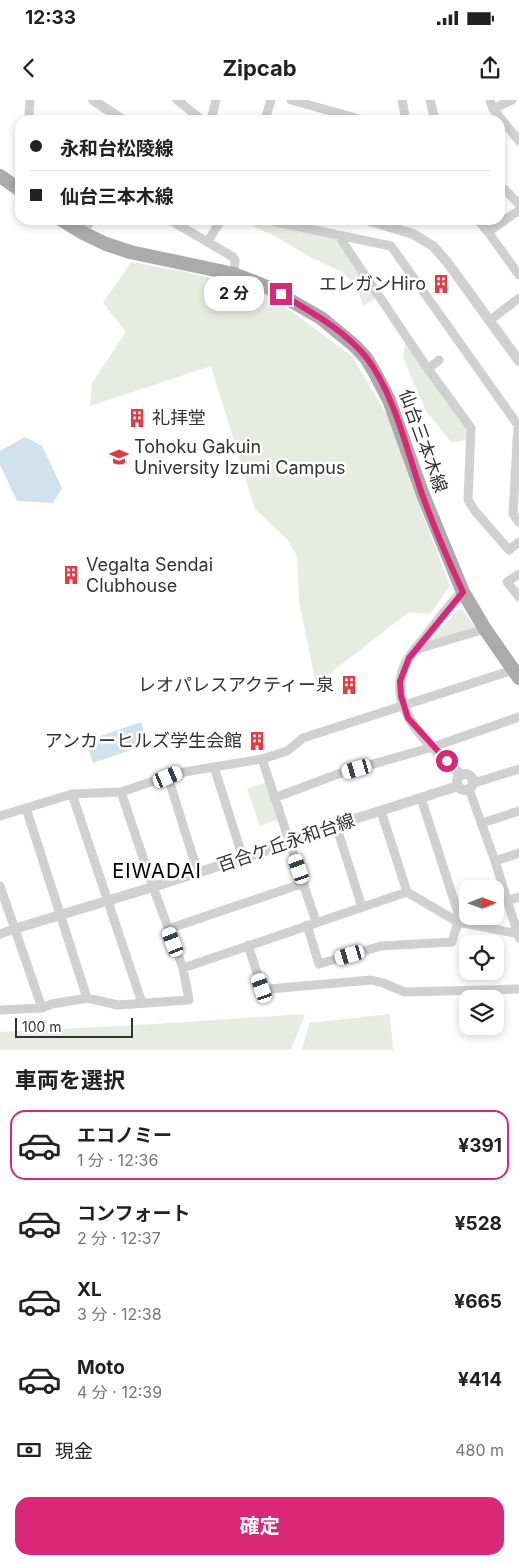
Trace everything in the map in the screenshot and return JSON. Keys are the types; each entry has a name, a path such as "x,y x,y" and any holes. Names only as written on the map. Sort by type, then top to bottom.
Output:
{"main road":[{"path":"0,176 15,186"},
{"name":"仙台三本木線","path":"70,225 83,234 130,252 234,274 267,287 320,318 343,335 366,358 389,400 423,495 463,592 485,629 516,674"}],"street":[{"path":"29,115 30,100"},
{"path":"92,100 115,115"},
{"path":"177,100 196,115"},
{"path":"212,115 216,100"},
{"path":"266,115 271,100"},
{"path":"290,100 345,115"},
{"path":"402,100 405,115"},
{"path":"430,100 433,115"},
{"path":"500,115 492,104 512,100"},
{"path":"505,122 519,141"},
{"path":"505,190 519,204"},
{"path":"505,220 519,210"},
{"path":"83,234 88,225"},
{"path":"179,225 233,257 235,260 234,274"},
{"path":"208,241 218,225"},
{"path":"290,225 391,246 518,425 513,514 519,522"},
{"path":"395,225 433,246 447,262 519,361"},
{"path":"482,225 519,275"},
{"path":"488,232 498,225"},
{"path":"338,235 428,369 472,428 468,500 508,550 519,542"},
{"path":"489,321 519,298"},
{"path":"428,369 439,360"},
{"path":"519,574 507,582 519,597"},
{"path":"461,775 408,718 403,706 400,681 404,668 414,650 463,592"},
{"path":"414,650 485,629"},
{"path":"0,816 72,794 121,792 178,773 262,759 287,751 303,738 403,706 516,674"},
{"path":"274,798 338,774 433,747 519,718"},
{"path":"262,759 316,922"},
{"path":"214,767 243,858"},
{"path":"461,775 458,778 458,786 462,789 519,769"},
{"path":"461,775 470,775 482,823 519,936"},
{"path":"168,777 198,872"},
{"name":"百合ケ丘永和台線","path":"0,934 290,843 336,825 458,786"},
{"path":"0,1010 42,1008 52,1004 87,998 118,1005 189,1000 183,968 121,792"},
{"path":"72,794 142,1003"},
{"path":"421,798 459,919"},
{"path":"26,808 87,998"},
{"path":"381,810 407,892 459,921"},
{"path":"482,823 519,811"},
{"path":"336,825 362,907"},
{"path":"495,861 519,853"},
{"path":"168,929 304,883"},
{"path":"0,886 42,1008"},
{"path":"183,968 407,892"},
{"path":"507,901 519,897"},
{"path":"307,925 319,964 381,946 452,942 459,924"},
{"path":"473,925 519,936"},
{"path":"248,945 262,988 371,980 405,992 519,989"}],"shaded area":[{"path":"255,225 262,225 285,228 335,239 377,297 363,306 357,287 342,272 310,257 275,236 254,227"},
{"path":"131,262 191,273 265,292 352,356 389,419 411,484 450,586 430,614 409,612 316,684 299,601 297,556 287,539 255,509 211,366 90,406 92,383 126,332 103,303"},
{"path":"405,343 466,428 466,440 452,443 426,411 403,358"},
{"path":"458,610 463,610 475,627 434,641 431,639"},
{"path":"266,782 279,819 260,826 247,789"},
{"path":"305,1014 291,1050 0,1050 0,1032"},
{"path":"390,1014 393,1050 302,1050 309,1023"}],"water":[{"path":"25,437 42,446 62,488 53,503 17,501 0,465 0,451"},
{"path":"141,722 148,744 93,763 86,741"}],"place":[{"name":"エレガンHiro","path":"441,284"},
{"name":"礼拝堂","path":"137,418"},
{"name":"Tohoku Gakuin University Izumi Campus","path":"119,457"},
{"name":"Vegalta Sendai Clubhouse","path":"71,575"},
{"name":"レオパレスアクティー泉","path":"349,685"},
{"name":"アンカーヒルズ学生会館","path":"257,741"}],"district":[{"name":"EIWADAI","path":"157,871"}],"route":[{"path":"281,294 343,335 366,358 376,373 389,400 438,534 463,592 409,658 400,681 403,706 408,718 447,761"}]}
